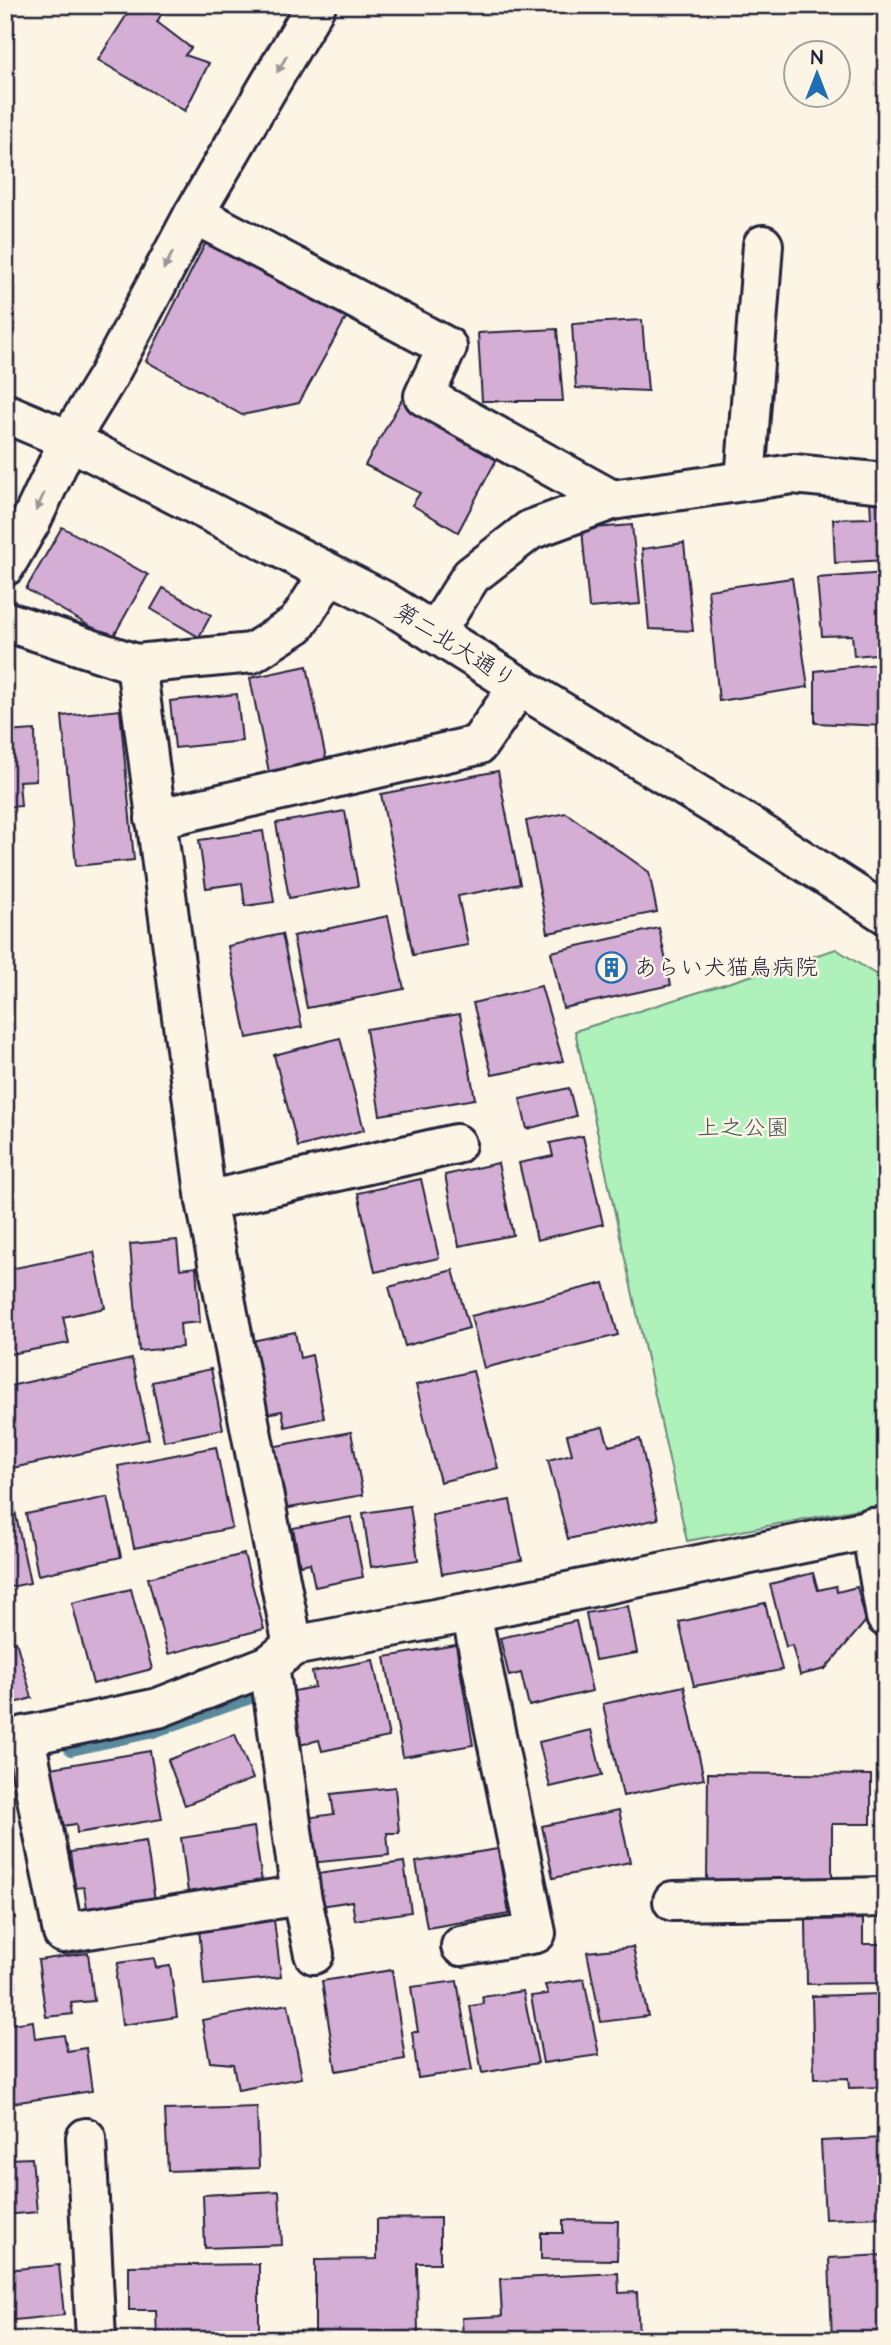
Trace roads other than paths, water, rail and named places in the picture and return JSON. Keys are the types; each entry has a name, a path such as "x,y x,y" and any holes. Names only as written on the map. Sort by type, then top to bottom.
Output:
{"street":[{"path":"5,566 31,521 69,440 107,378 194,214 316,5"},
{"path":"194,214 447,347 424,396 612,500"},
{"path":"745,481 763,245"},
{"name":"第二北大通り","path":"5,413 69,440 384,601 740,820 886,914"},
{"path":"435,633 471,576 530,530 612,500 793,474 886,483"},
{"path":"5,621 136,664 252,653 297,624 329,574"},
{"path":"136,664 206,1201 281,1656 301,1895 314,1954"},
{"path":"155,819 478,745 519,686"},
{"path":"206,1201 456,1144"},
{"path":"301,1895 63,1933 15,1738 158,1708 281,1656 471,1612 878,1527 886,1617"},
{"path":"461,1946 536,1933 471,1612"},
{"path":"673,1900 886,1897"},
{"path":"86,2138 96,2340"}],"waterway":[{"path":"71,1748 153,1730 259,1693"}],"place":[{"name":"あらい犬猫鳥病院","path":"611,968"}],"park label":[{"name":"上之公園","path":"743,1128"}]}
